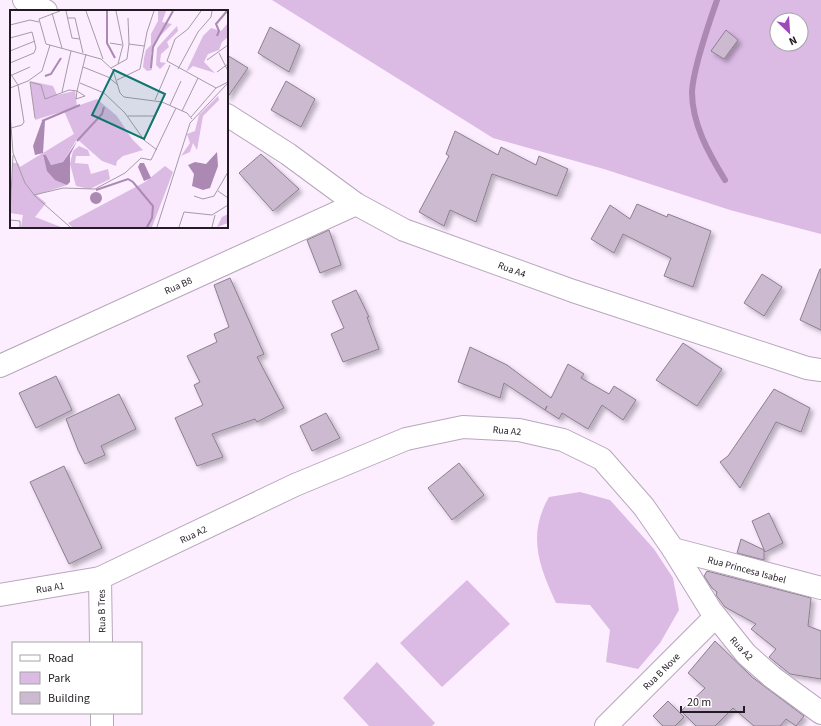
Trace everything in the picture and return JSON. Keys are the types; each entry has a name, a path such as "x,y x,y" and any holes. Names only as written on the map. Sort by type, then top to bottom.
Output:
{"street":[{"path":"24,0 44,10"},
{"name":"Rua A4","path":"228,116 288,154 356,204 404,230 573,291 807,368 821,370"},
{"name":"Rua B8","path":"0,366 356,204"},
{"name":"Rua A2","path":"100,578 309,480 406,439 463,427 519,430 563,440 602,459 644,507 715,617 746,654 772,677 821,713"},
{"name":"Rua Princesa Isabel","path":"673,550 821,588"},
{"name":"Rua A1","path":"0,595 100,578"},
{"name":"Rua B Tres","path":"100,578 101,642"},
{"name":"Rua B Nove","path":"606,726 715,617"},
{"path":"102,714 102,726"}],"green space":[{"path":"272,0 821,0 821,234 730,210 604,169 493,138"},
{"path":"580,492 610,500 654,549 673,578 679,610 660,643 638,669 606,662 610,630 590,605 556,603 545,576 538,550 537,537 538,524 542,511 549,497"},
{"path":"467,580 510,624 442,687 400,643"},
{"path":"377,662 435,723 432,726 369,726 343,698"}],"building":[{"path":"270,27 300,45 289,72 258,53"},
{"path":"726,30 738,40 724,59 711,51"},
{"path":"228,56 248,68 228,97"},
{"path":"286,81 315,99 301,127 271,110"},
{"path":"455,131 498,155 501,147 536,165 539,156 568,169 557,196 492,174 476,222 450,210 444,226 419,212 449,156 446,154"},
{"path":"261,154 299,189 273,211 239,173"},
{"path":"637,204 667,217 668,214 711,231 693,287 664,276 671,258 623,234 614,253 591,239 610,205 630,219"},
{"path":"329,230 341,265 320,273 307,240"},
{"path":"821,269 821,330 800,320"},
{"path":"762,274 782,287 764,316 744,303"},
{"path":"230,278 264,354 257,357 284,408 257,422 255,419 212,434 223,457 197,466 175,418 203,405 194,385 200,382 187,356 217,342 214,334 229,327 214,285"},
{"path":"356,290 369,317 367,317 379,349 343,362 331,334 344,328 332,301"},
{"path":"683,343 722,369 697,406 656,380"},
{"path":"470,347 507,365 551,398 568,364 584,374 581,378 609,394 614,386 636,400 623,420 602,405 588,429 562,413 559,419 504,383 500,398 458,382"},
{"path":"56,376 72,410 36,428 19,393"},
{"path":"774,389 810,408 801,432 776,422 740,488 720,462 728,456"},
{"path":"119,394 136,429 101,446 105,455 85,464 66,419"},
{"path":"326,413 340,438 312,451 300,426"},
{"path":"459,463 484,495 452,520 428,488"},
{"path":"64,466 102,548 69,564 30,482"},
{"path":"769,513 783,543 765,552 752,521"},
{"path":"741,539 764,550 764,560 737,553"},
{"path":"707,571 811,598 808,626 821,631 821,679 790,674 769,657 776,649 751,629 756,624 725,607 716,595 717,592 712,588 704,576"},
{"path":"715,641 752,677 804,716 796,726 786,719 780,726 754,726 733,708 715,726 696,726 681,711 705,688 688,673"},
{"path":"668,701 684,717 675,726 663,726 653,716"}],"waterway":[{"path":"717,0 698,58 692,92 695,116 702,138 725,180"}]}
